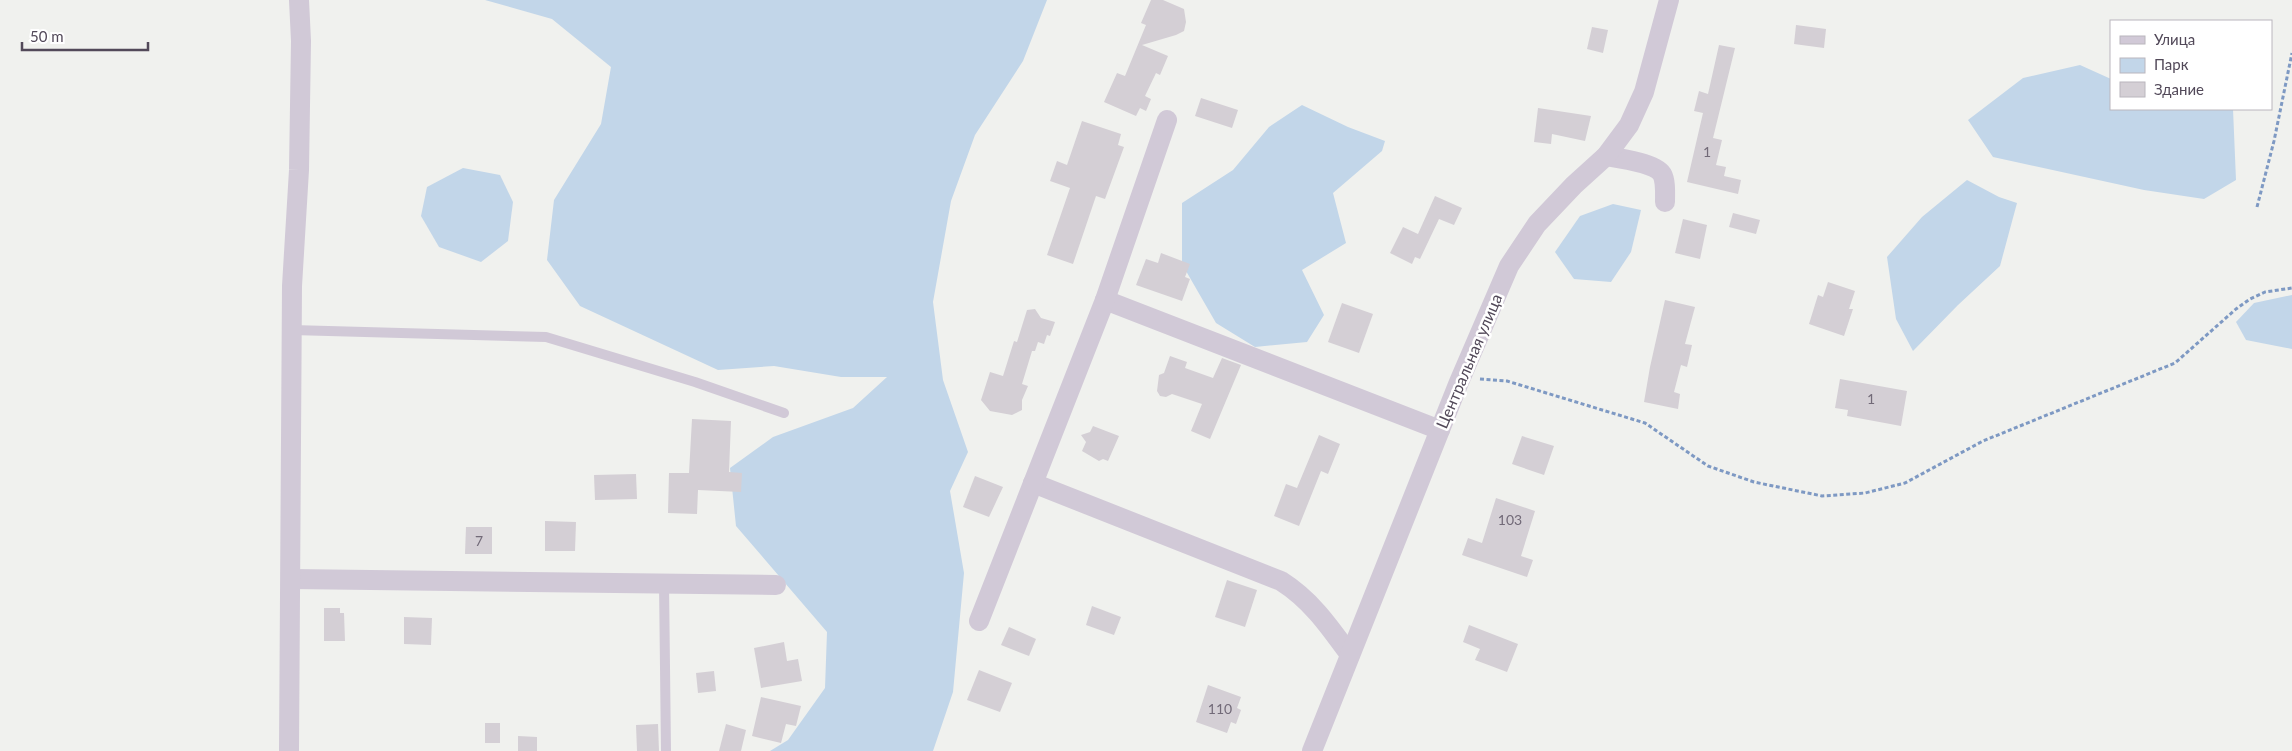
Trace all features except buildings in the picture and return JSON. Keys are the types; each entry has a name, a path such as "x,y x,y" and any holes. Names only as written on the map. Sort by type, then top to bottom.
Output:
{"street":[{"path":"289,751 292,286 300,160 301,41 299,0"},
{"name":"Центральная улица","path":"1312,751 1459,382 1509,266 1537,224 1574,185 1606,156 1628,125 1644,92 1669,0"},
{"path":"979,622 1105,300 1167,120"},
{"path":"1606,156 1627,159 1658,170 1663,176 1665,202"},
{"path":"1105,300 1440,430"},
{"path":"1033,483 1281,581 1300,593 1319,612 1350,655"},
{"path":"291,579 776,585"}],"lane":[{"path":"292,330 546,337 695,382 784,413"},
{"path":"664,584 666,751"}],"path":[{"path":"2256,207 2274,141 2292,54"},
{"path":"1459,382 1483,379 1508,381 1645,423 1708,466 1754,482 1822,496 1865,493 1905,482 1983,440 2175,363 2250,299 2265,292 2292,288"}],"green space":[{"path":"485,0 1047,0 1023,61 975,135 951,201 933,302 943,380 968,452 950,491 964,573 953,692 933,751 770,751 788,740 825,688 827,632 736,526 730,468 773,437 853,408 887,377 841,377 774,366 718,370 580,306 547,260 554,200 601,124 611,67 552,19"},
{"path":"2080,65 2110,79 2110,110 2233,110 2236,180 2204,199 2144,190 1993,157 1968,120 2023,78"},
{"path":"1302,105 1348,127 1385,141 1382,151 1333,193 1346,243 1302,270 1324,315 1307,342 1255,347 1216,323 1182,264 1182,203 1233,170 1269,127"},
{"path":"463,168 500,175 513,202 508,241 481,262 439,247 421,216 427,187"},
{"path":"1967,180 1999,197 2017,203 2000,266 1913,351 1896,319 1887,257 1922,217"},
{"path":"1613,204 1641,210 1631,252 1611,282 1574,279 1555,252 1580,216"},
{"path":"2292,295 2292,349 2246,340 2236,322 2254,303"}]}
